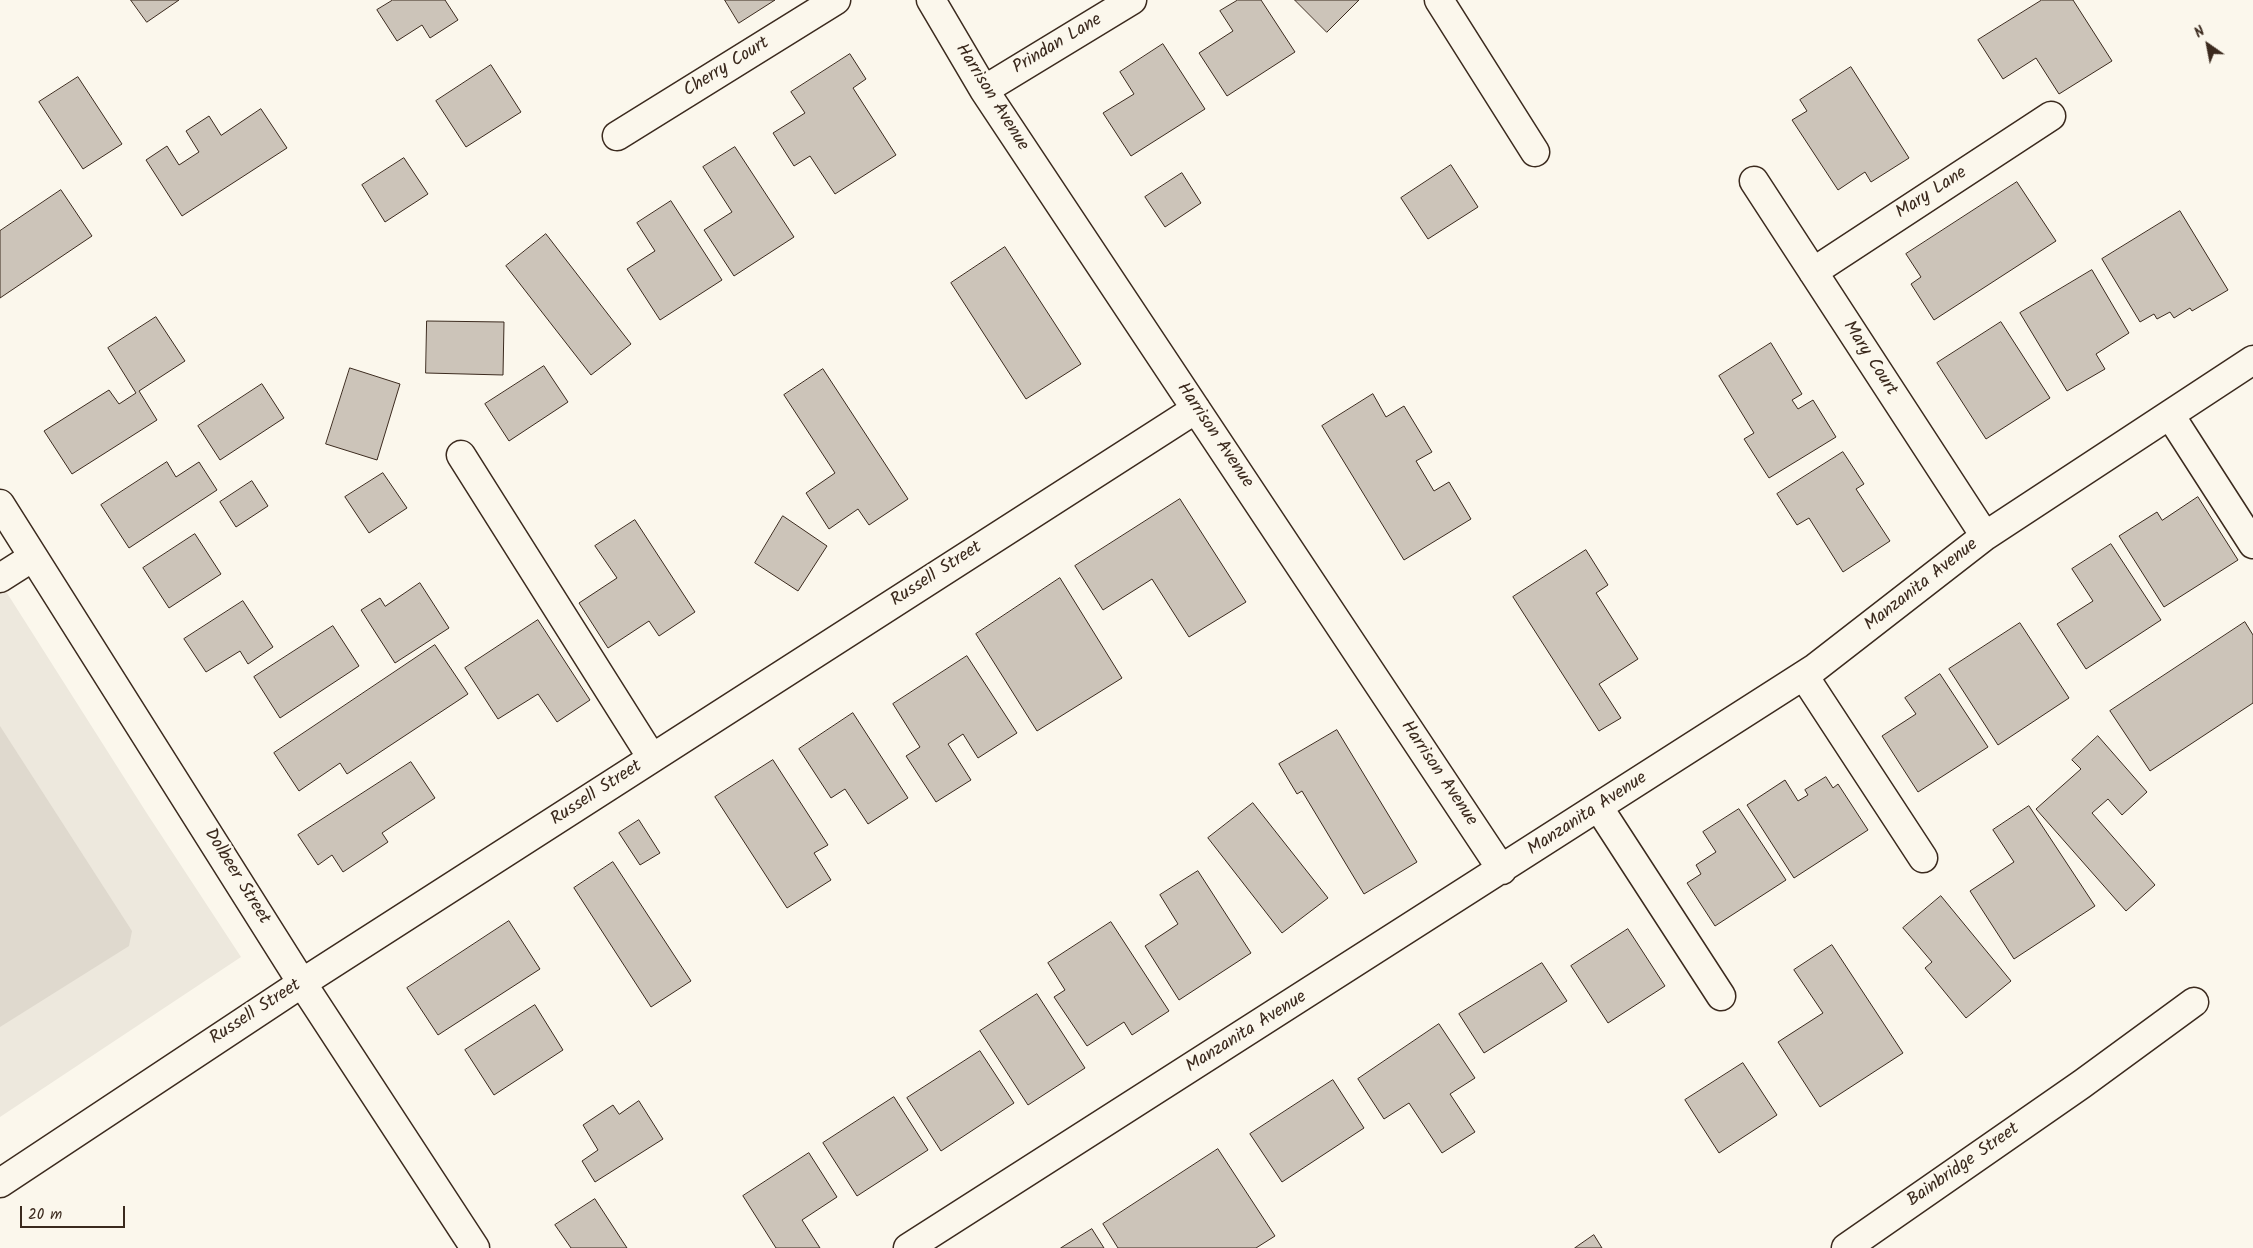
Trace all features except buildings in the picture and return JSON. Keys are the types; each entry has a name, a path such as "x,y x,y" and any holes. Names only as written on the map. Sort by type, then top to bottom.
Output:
{"street":[{"name":"Cherry Court","path":"617,136 836,0"},
{"name":"Harrison Avenue","path":"931,0 984,90 1502,870"},
{"name":"Prindan Lane","path":"984,90 1132,0"},
{"path":"1439,0 1535,152"},
{"name":"Mary Lane","path":"1813,272 2051,116"},
{"name":"Mary Court","path":"1754,181 1985,536"},
{"name":"Manzanita Avenue","path":"908,1248 1804,676 1909,597 1985,536 2253,360"},
{"name":"Russell Street","path":"0,1183 302,983 1196,410"},
{"path":"2170,415 2253,544"},
{"path":"461,455 652,758"},
{"name":"Dolbeer Street","path":"0,504 302,983 475,1248"},
{"path":"0,578 33,557"},
{"path":"1804,676 1923,858"},
{"path":"1599,808 1722,996"},
{"name":"Bainbridge Street","path":"1846,1248 2084,1089 2194,1002"}],"shaded area":[{"path":"0,582 146,812 241,957 0,1117"},
{"path":"0,726 132,931 129,946 0,1027"}]}
